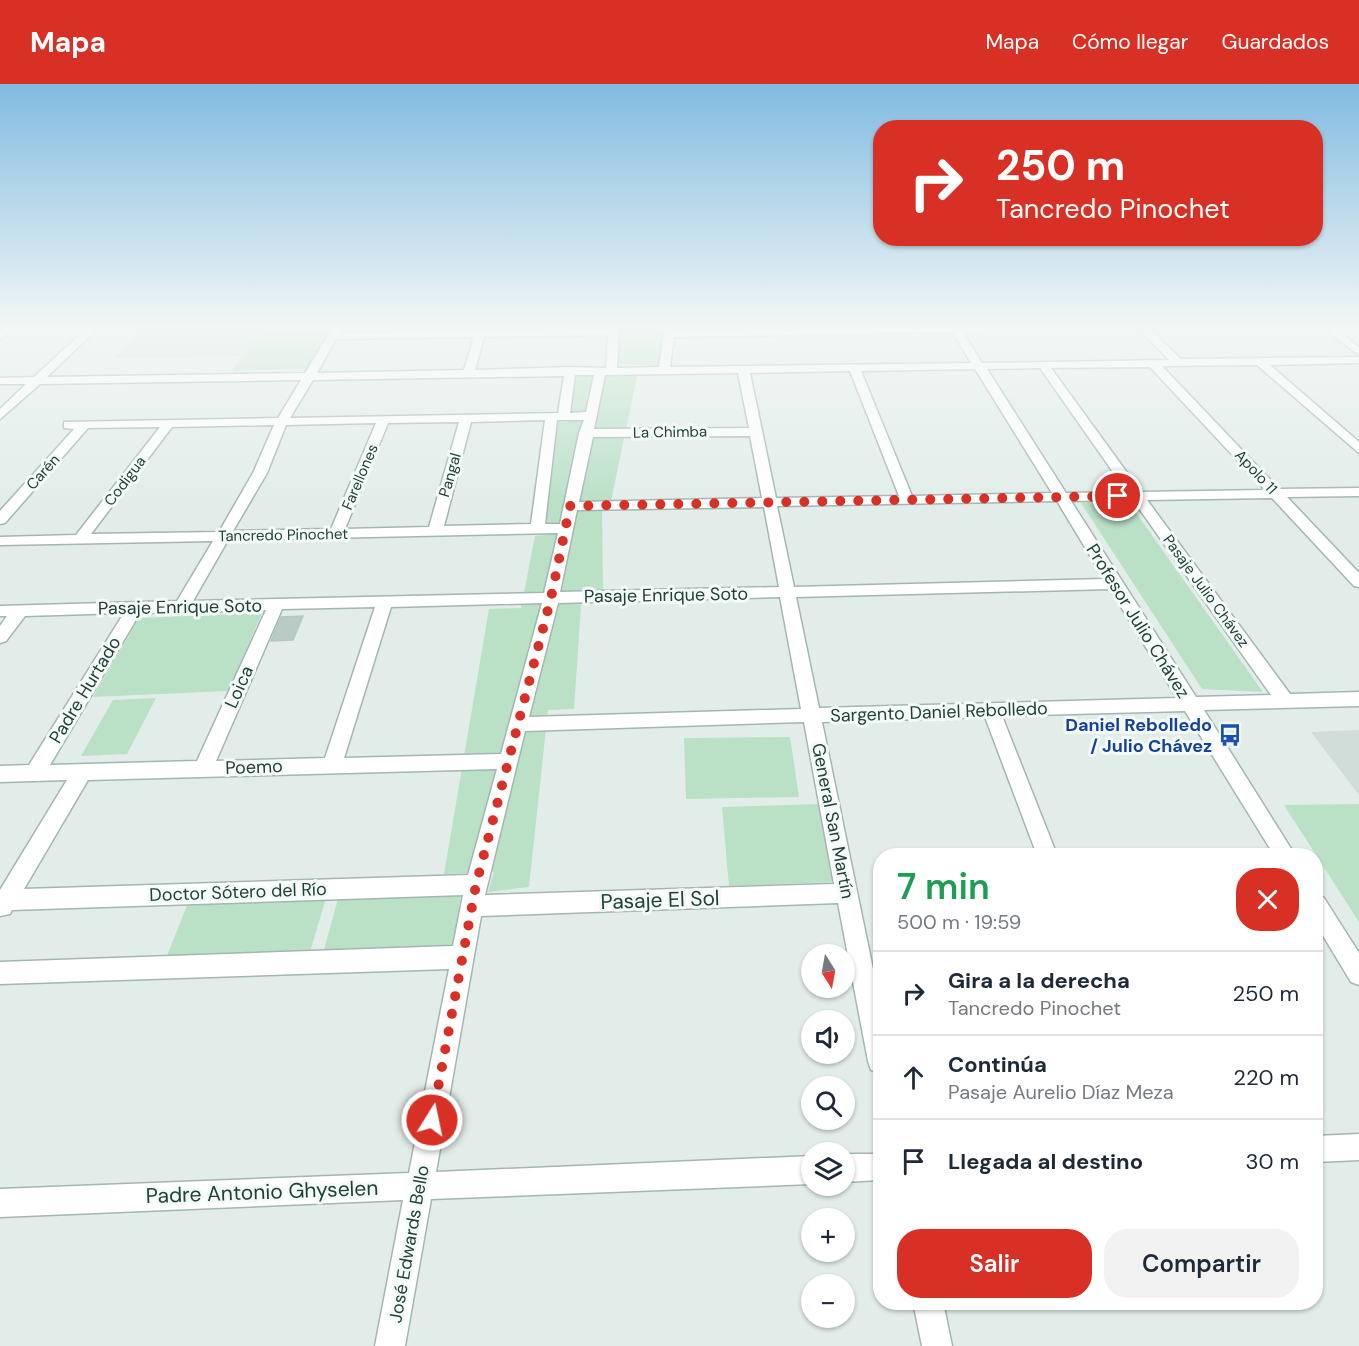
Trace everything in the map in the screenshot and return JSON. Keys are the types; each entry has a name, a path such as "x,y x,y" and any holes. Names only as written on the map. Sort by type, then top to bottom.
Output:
{"street":[{"path":"0,415 32,385"},
{"path":"182,607 260,473 282,421 304,385"},
{"path":"537,529 566,385"},
{"name":"José Edwards Bello","path":"390,1346 475,896 551,598 587,425 601,385"},
{"name":"General San Martín","path":"746,385 873,1024"},
{"path":"861,385 907,500"},
{"name":"Profesor Julio Chávez","path":"991,385 1281,848"},
{"name":"Pasaje Julio Chávez","path":"1056,385 1285,701"},
{"name":"Apolo 11","path":"1174,385 1359,582"},
{"path":"1286,385 1359,449"},
{"name":"La Chimba","path":"68,425 558,416 587,425 756,432"},
{"name":"Pangal","path":"435,532 466,418"},
{"name":"Farellones","path":"336,534 384,419"},
{"name":"Codigua","path":"81,539 169,423"},
{"name":"Carén","path":"0,520 85,424"},
{"path":"570,506 1359,492"},
{"name":"Tancredo Pinochet","path":"0,541 566,528"},
{"name":"Pasaje Enrique Soto","path":"0,611 1115,584"},
{"path":"332,765 385,602"},
{"name":"Loica","path":"203,768 276,605"},
{"name":"Padre Hurtado","path":"35,773 135,608"},
{"path":"0,637 20,611"},
{"name":"Sargento Daniel Rebolledo","path":"519,724 1359,699"},
{"path":"991,710 1044,848"},
{"name":"Poemo","path":"0,774 509,761"},
{"path":"2,903 82,772"},
{"name":"Pasaje El Sol","path":"475,896 848,893"},
{"name":"Doctor Sótero del Río","path":"2,903 475,896"},
{"path":"1323,915 1359,974"},
{"path":"0,973 462,957"},
{"path":"1323,1149 1359,1147"},
{"path":"855,1168 873,1167"},
{"name":"Padre Antonio Ghyselen","path":"0,1203 801,1170"},
{"path":"930,1310 937,1346"}],"shaded area":[{"path":"1359,730 1359,795 1311,732"}],"green space":[{"path":"575,385 635,385 611,501 602,502 603,590 582,591 574,709 548,710 529,887 488,892 494,872 444,874 489,609 521,608 535,536 545,535 558,422 567,422"},
{"path":"1127,500 1263,692 1202,689 1081,503"},
{"path":"262,613 228,691 93,697 139,618"},
{"path":"156,698 127,754 81,756 113,700"},
{"path":"790,737 799,797 686,799 684,738"},
{"path":"821,804 836,882 729,886 722,807"},
{"path":"1359,804 1359,922 1323,866 1323,848 1312,848 1284,805"},
{"path":"461,894 453,948 323,953 338,899"},
{"path":"326,898 310,952 166,958 188,903"}],"building":[{"path":"303,616 293,640 271,641 281,617"}],"place":[{"name":"Daniel Rebolledo / Julio Chávez","path":"1230,735"}],"route":[{"path":"432,1120 476,885 551,598 570,506 1118,496"}]}
